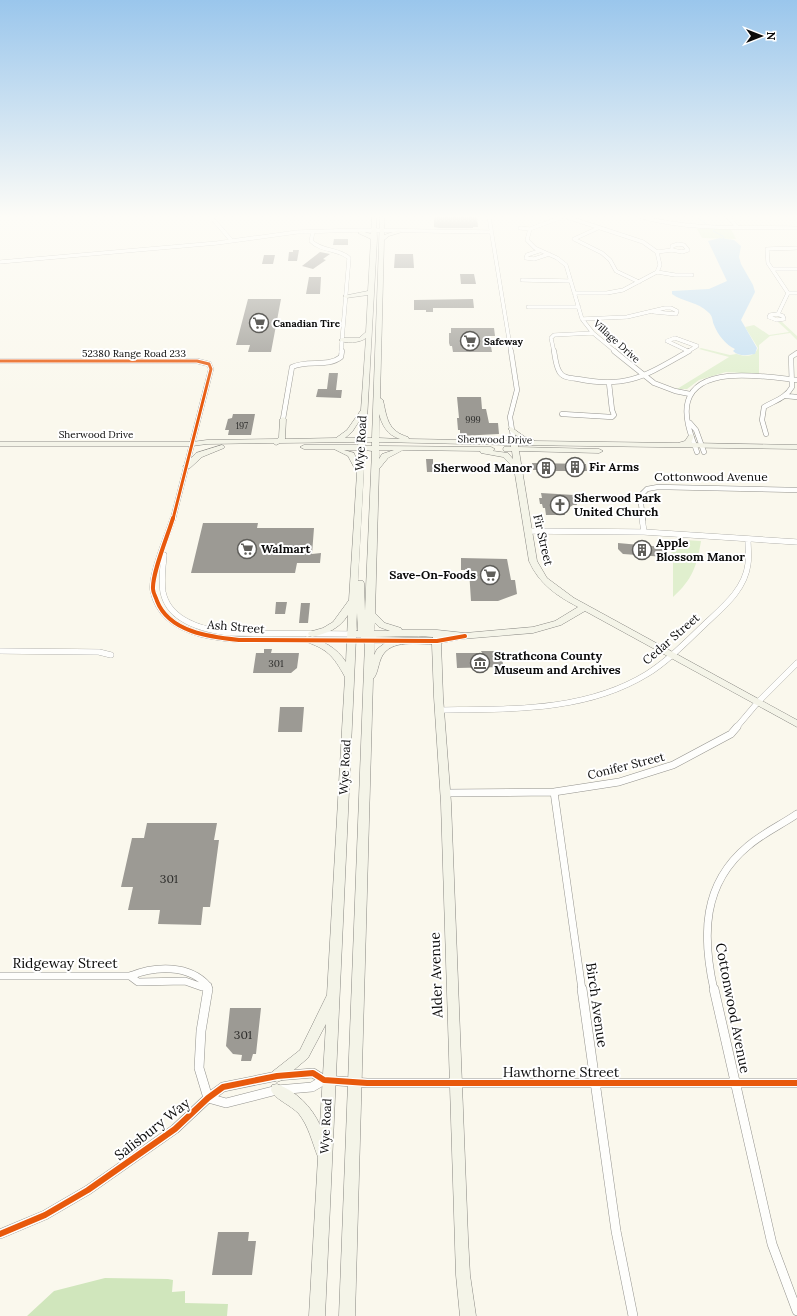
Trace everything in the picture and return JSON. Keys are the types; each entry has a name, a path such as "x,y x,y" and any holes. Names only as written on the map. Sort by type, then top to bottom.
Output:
{"main road":[{"name":"Wye Road","path":"317,1316 325,1158 326,1080 334,994 361,444 372,278"},
{"name":"Wye Road","path":"347,1316 367,687 367,636 375,469 380,278"},
{"path":"346,296 362,295 371,292"},
{"path":"342,342 360,340 369,333"},
{"path":"342,342 358,344 368,349"},
{"path":"376,383 384,423 391,433 404,438 459,442"},
{"path":"335,440 342,438 350,431 363,410"},
{"path":"241,447 249,444 276,443 279,441 282,438 283,419"},
{"path":"265,441 274,438 278,424 283,419"},
{"path":"511,429 518,436 524,439 577,444"},
{"path":"677,446 688,442 691,436"},
{"path":"699,438 708,444 720,446"},
{"name":"Sherwood Drive","path":"0,444 192,444 207,442 335,440 361,444"},
{"name":"Sherwood Drive","path":"192,444 205,447 328,447 361,444 459,442 562,450 700,449 797,453"},
{"name":"Sherwood Drive","path":"375,444 406,448 466,449 577,444 677,446 700,449 720,446 797,447"},
{"name":"Fir Street","path":"514,446 533,561 538,574 546,583 585,607 672,656 797,724"},
{"path":"187,466 199,455 222,447"},
{"path":"328,447 345,451 351,455 356,462 360,473"},
{"path":"375,469 385,456 406,448"},
{"path":"466,449 502,453 509,457 518,468 525,455 562,450"},
{"path":"355,567 360,572 367,636"},
{"path":"310,636 326,631 337,624 344,616 353,600"},
{"name":"Ash Street","path":"367,636 401,641 437,637 517,632 547,627 558,623 585,607"},
{"path":"369,612 382,625 392,629 419,633"},
{"name":"Ash Street","path":"351,637 419,633 437,637"},
{"path":"310,636 332,649 338,656 350,679"},
{"name":"Alder Avenue","path":"437,637 445,793 454,1084 461,1238 463,1275 468,1316"},
{"path":"367,687 380,650 386,645 401,641"},
{"path":"277,1076 304,1054 334,994"},
{"path":"277,1090 295,1100 306,1112 315,1126 325,1158"}],"street":[{"path":"283,419 292,367 301,362 338,361 341,357 347,278"},
{"name":"Fir Street","path":"499,278 517,387 517,399 510,414 514,446"},
{"path":"632,278 639,282"},
{"path":"574,293 617,292 645,278"},
{"path":"779,278 788,293"},
{"path":"522,280 570,281"},
{"name":"Village Drive","path":"570,281 582,319 593,333 642,375 654,383 690,394"},
{"path":"788,293 797,293"},
{"path":"778,314 788,293"},
{"path":"528,307 579,307"},
{"path":"582,319 616,319 654,312 664,308 673,308 677,311 676,314 654,312"},
{"path":"593,333 554,336 551,338 559,372 564,377 576,380 609,383 634,380 654,370 686,350 697,346 675,338 667,341 686,350"},
{"path":"766,434 761,417 764,407 786,396 792,387 791,357 797,353"},
{"name":"52380 Range Road 233","path":"0,360 197,361 209,364 211,369 192,444"},
{"path":"700,449 691,436 689,430 690,423 687,409 690,394 696,387 716,378 727,376 751,375 797,380"},
{"path":"562,414 612,417 614,415 612,410 609,383"},
{"path":"786,396 797,397"},
{"path":"690,423 696,430 699,438 700,449"},
{"name":"Ash Street","path":"192,444 165,548 154,578 153,590 159,606 165,614 178,625 190,631 220,638 239,640 310,636"},
{"name":"Cottonwood Avenue","path":"644,532 640,496 647,489 658,487 696,487 797,490"},
{"path":"528,532 644,532 748,540 797,542"},
{"name":"Cedar Street","path":"440,710 532,709 584,701 609,693 629,684 647,674 672,656 737,592 748,569 748,540"},
{"name":"Ash Street","path":"165,548 162,582 165,599 172,610 192,624 215,631 230,633 351,637"},
{"path":"0,651 99,652 111,655"},
{"name":"Conifer Street","path":"445,793 554,792 619,782 673,765 731,734 758,702 797,663"},
{"name":"Birch Avenue","path":"554,792 616,1231 633,1316"},
{"name":"Cottonwood Avenue","path":"797,814 750,844 730,863 720,877 712,895 706,920 706,943 709,967 772,1244 797,1311"},
{"name":"Ridgeway Street","path":"0,976 130,976 137,972 151,969 170,969 196,975 204,979 208,986 202,987 185,981 138,982 130,976"},
{"path":"208,986 201,1031 199,1068 208,1098"},
{"name":"Salisbury Way","path":"0,1234 45,1214 88,1190 175,1129 208,1098 223,1087 277,1076 313,1073 326,1080"},
{"name":"Hawthorne Street","path":"326,1080 354,1083 454,1084 797,1084"},
{"name":"Salisbury Way","path":"208,1098 226,1103 277,1090 312,1087 326,1080"}],"green space":[{"path":"778,322 782,322 797,336 797,340 790,333 770,336 759,345 759,374 726,372 699,380 687,389 677,389 729,357 699,349 701,348 730,355 736,354 735,353 745,356 754,354 758,348 745,327 754,325 769,335 789,332"},
{"path":"669,539 701,541 698,558 693,572 685,585 673,597 673,562"},
{"path":"105,1278 173,1280 172,1292 185,1291 185,1303 228,1304 227,1316 27,1316 54,1291"}],"water":[{"path":"726,278 749,278 753,285 755,292 741,320 757,348 755,354 744,355 735,353 733,351 735,349 728,345 720,336 714,325 712,317 708,312 700,306 672,294 672,291 709,289 727,281"}],"building":[{"path":"309,278 321,278 320,294 306,294"},
{"path":"460,278 475,278 476,284 461,284"},
{"name":"Canadian Tire","path":"248,299 281,299 271,352 248,352 250,345 236,345"},
{"path":"473,299 474,308 433,308 433,312 426,312 426,310 414,310 414,300"},
{"name":"Safeway","path":"451,328 494,328 495,336 489,336 492,352 453,352 452,346 450,346 449,343 449,333 451,333"},
{"path":"329,373 338,373 336,390 342,390 341,398 316,397 318,389 327,389"},
{"path":"457,397 481,397 482,409 486,409 489,423 498,423 499,434 460,436 457,418 459,418"},
{"path":"233,414 255,414 251,435 228,435 229,430 225,430 228,419 232,418"},
{"path":"426,459 433,459 433,472 427,472"},
{"path":"532,463 586,464 587,471 539,472 538,470 533,470"},
{"name":"Sherwood Park United Church","path":"541,493 574,495 577,505 573,505 564,511 565,515 546,515 545,508 543,508 542,504 540,504 539,498 542,498"},
{"name":"Walmart","path":"203,523 258,523 257,528 314,528 312,554 321,553 320,563 297,563 295,573 191,573"},
{"name":"Apple Blossom Manor","path":"618,543 662,547 665,548 666,557 623,554 618,549"},
{"name":"Save-On-Foods","path":"461,558 507,559 511,580 515,580 517,594 498,601 471,601 469,570 461,570"},
{"path":"276,602 287,602 285,614 275,614"},
{"path":"301,603 310,603 308,623 299,623"},
{"path":"264,649 272,649 271,653 299,653 297,668 291,673 253,673 256,653 264,653"},
{"name":"Strathcona County Museum and Archives","path":"481,651 502,651 503,667 457,668 456,653 482,653"},
{"path":"280,707 304,707 302,732 278,732"},
{"path":"147,823 217,823 214,840 219,840 210,907 203,907 201,925 158,924 160,910 128,910 133,887 121,887 132,838 144,838"},
{"path":"230,1008 261,1008 256,1054 253,1054 251,1061 241,1061 242,1055 233,1054 226,1046"},
{"path":"218,1232 249,1232 248,1241 256,1241 252,1275 212,1275"}],"cycle path":[{"path":"0,361 197,361 209,364 211,369 173,519 154,578 153,590 159,606 165,614 178,625 190,631 220,638 239,640 437,641 465,636"},
{"path":"0,1234 45,1215 88,1190 175,1129 208,1098 223,1087 277,1076 313,1073 324,1080 367,1083 797,1083"}],"place":[{"name":"Canadian Tire","path":"259,323"},
{"name":"Safeway","path":"470,341"},
{"name":"Fir Arms","path":"575,467"},
{"name":"Sherwood Manor","path":"546,468"},
{"name":"Sherwood Park United Church","path":"560,505"},
{"name":"Walmart","path":"247,549"},
{"name":"Apple Blossom Manor","path":"642,550"},
{"name":"Save-On-Foods","path":"490,575"},
{"name":"Strathcona County Museum and Archives","path":"480,663"}]}
